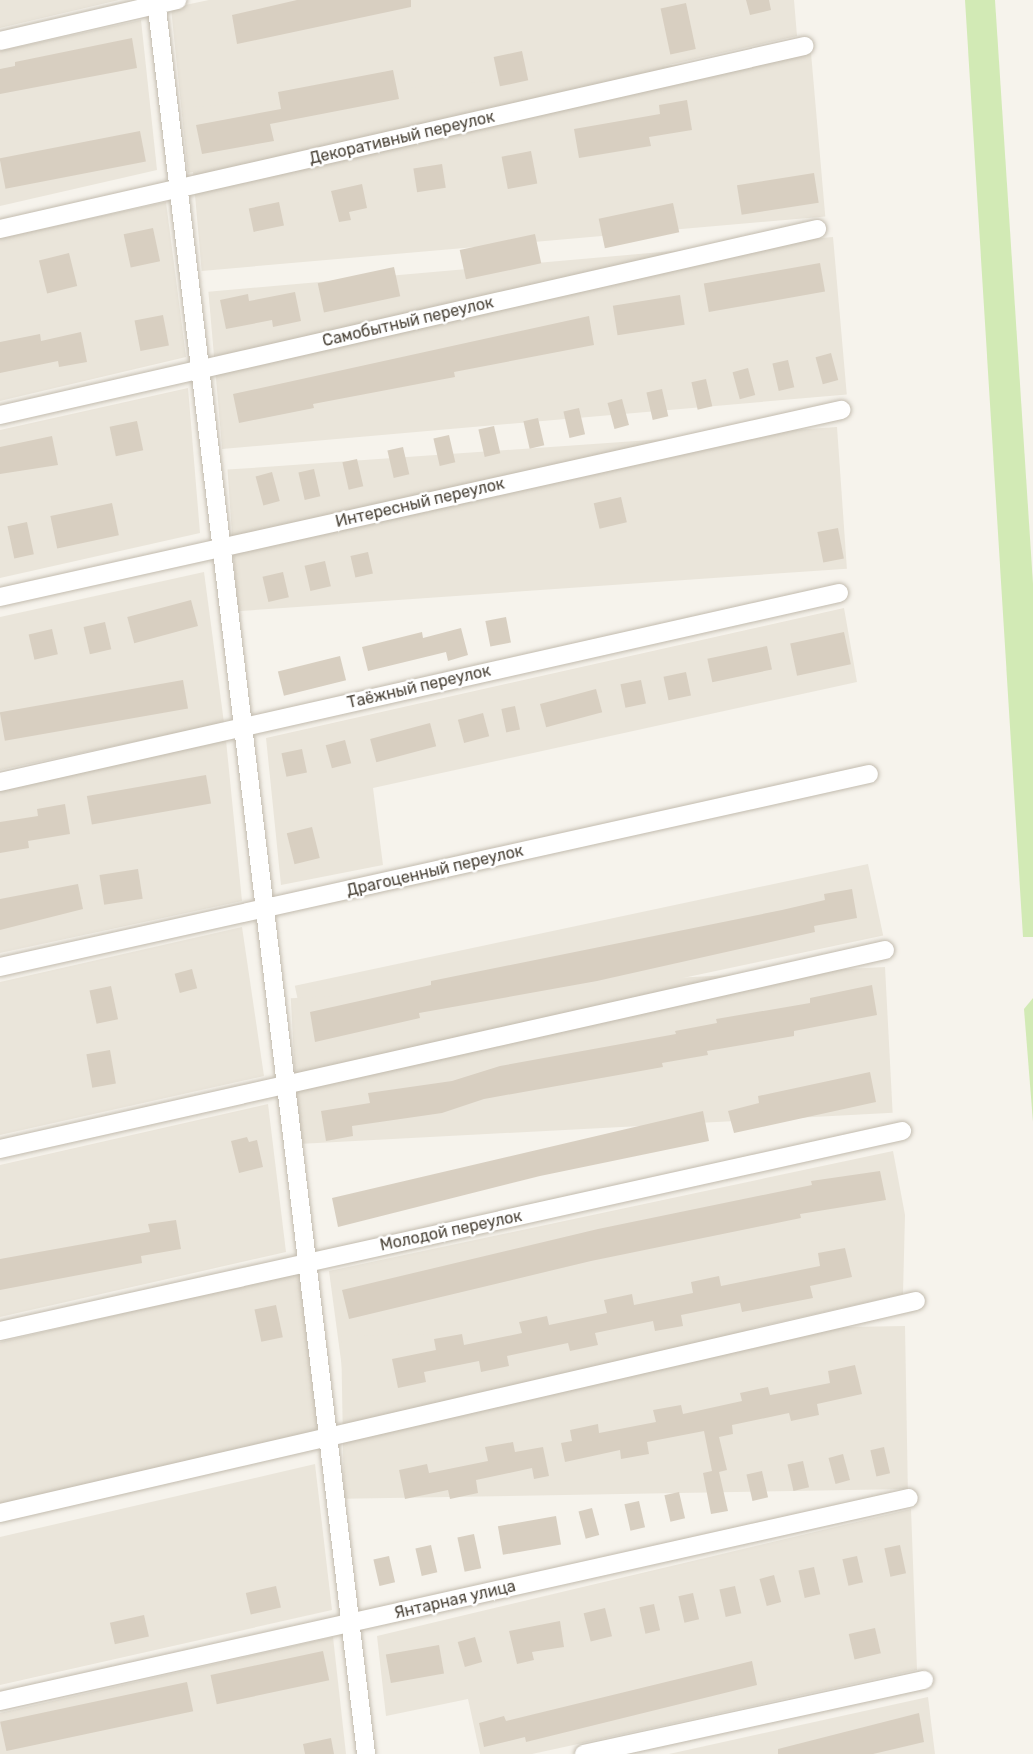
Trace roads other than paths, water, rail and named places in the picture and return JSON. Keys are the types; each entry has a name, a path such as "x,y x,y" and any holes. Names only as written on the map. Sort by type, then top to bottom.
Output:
{"street":[{"path":"0,40 157,2 177,0"},
{"path":"157,2 366,1754"},
{"name":"Декоративный переулок","path":"0,229 804,46"},
{"name":"Самобытный переулок","path":"0,415 817,230"},
{"name":"Интересный переулок","path":"0,597 841,410"},
{"name":"Таёжный переулок","path":"0,782 839,593"},
{"name":"Драгоценный переулок","path":"0,967 869,774"},
{"path":"0,1149 885,950"},
{"name":"Молодой переулок","path":"0,1331 902,1131"},
{"path":"0,1513 916,1301"},
{"name":"Янтарная улица","path":"0,1701 909,1498"},
{"path":"584,1754 924,1680"}]}
